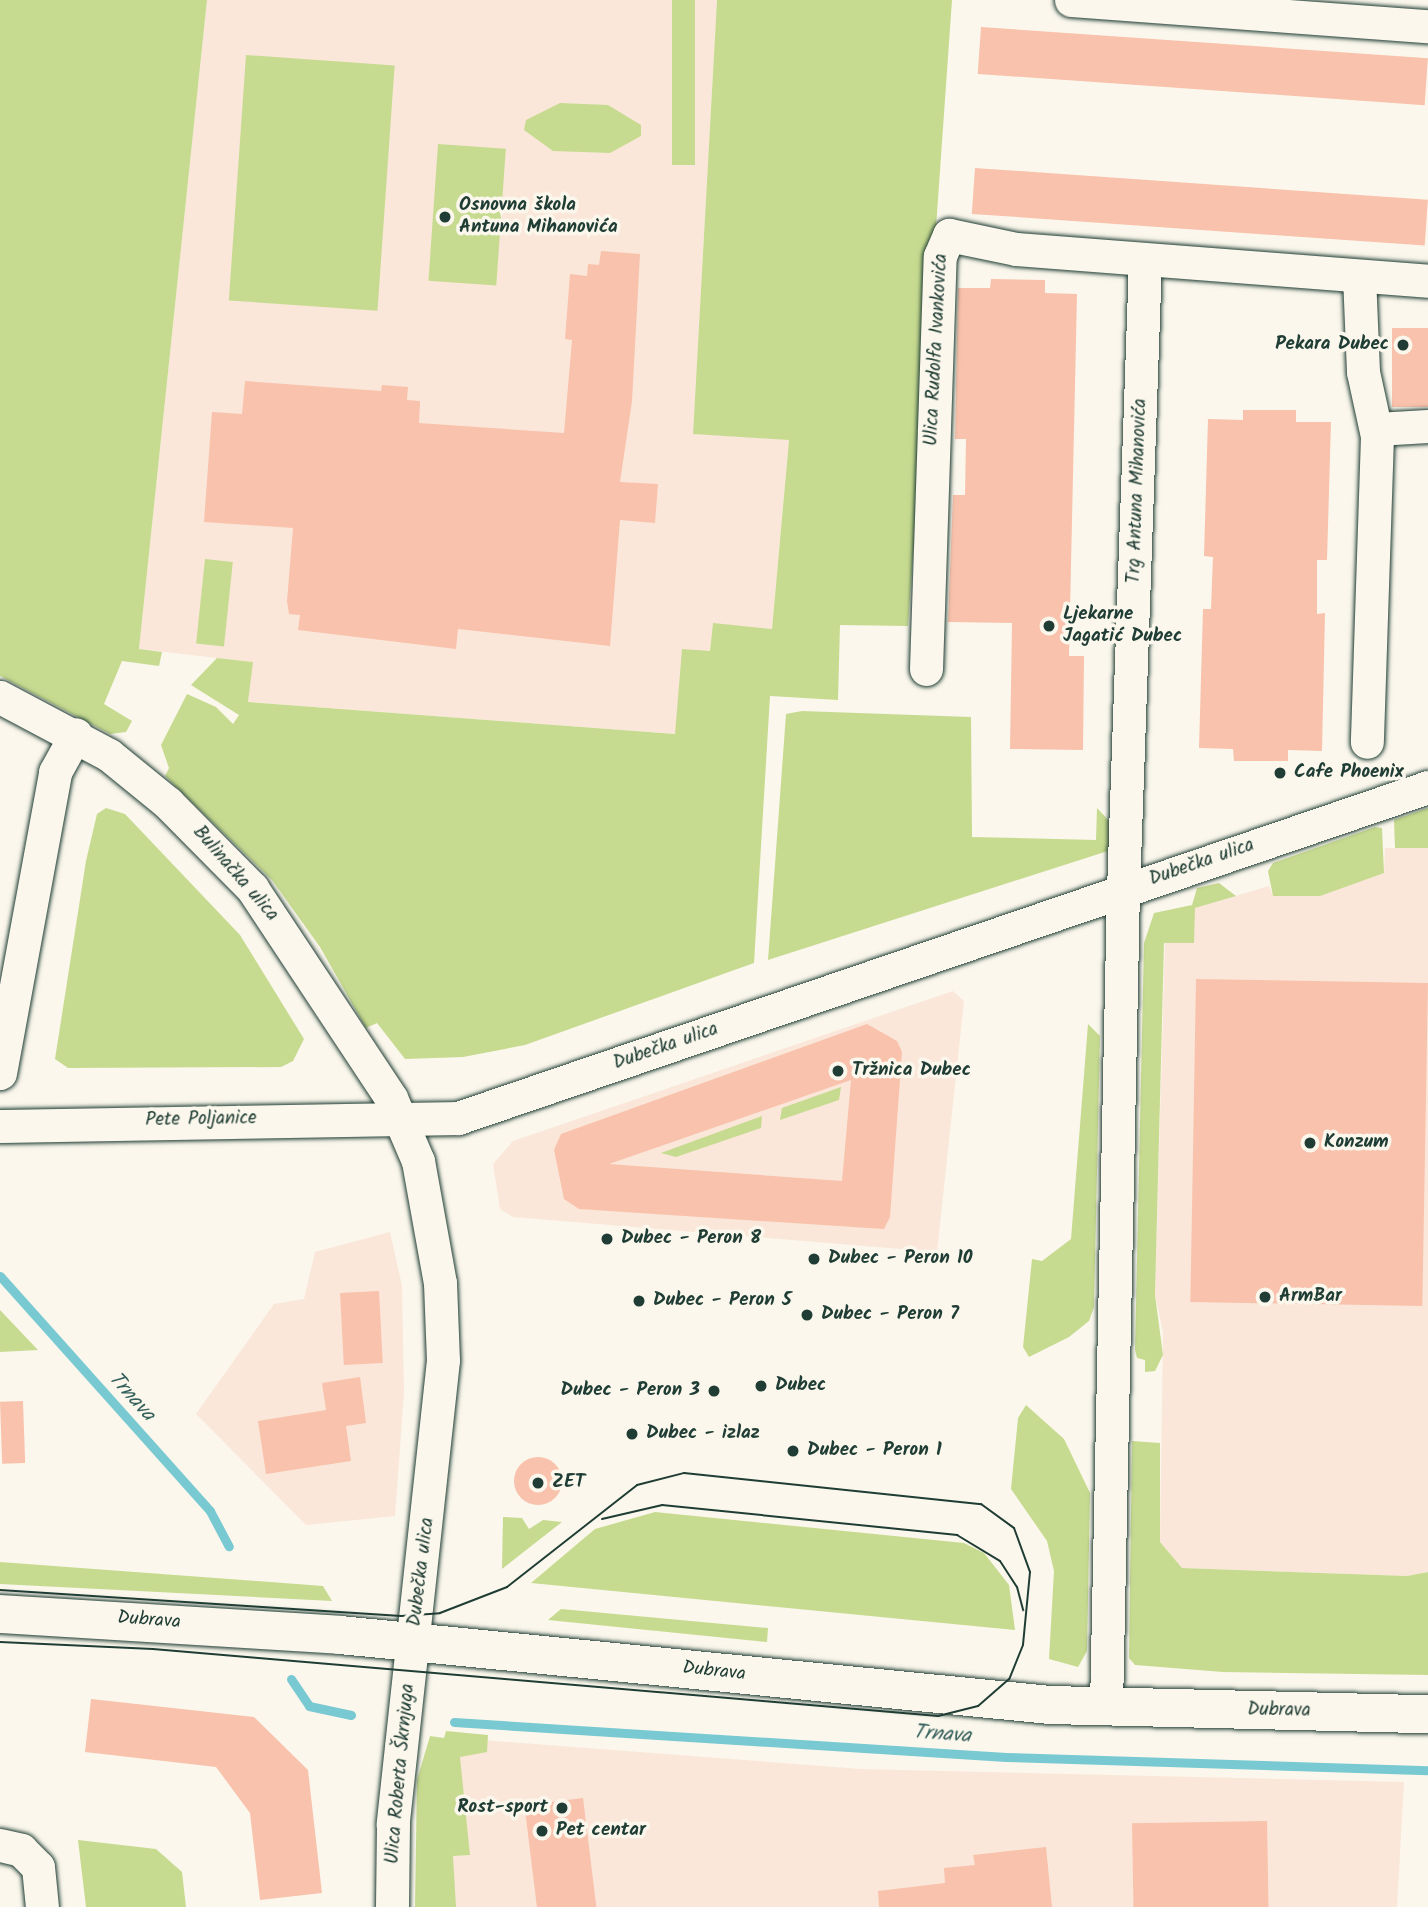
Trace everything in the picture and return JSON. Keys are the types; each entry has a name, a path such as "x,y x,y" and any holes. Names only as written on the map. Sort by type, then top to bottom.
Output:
{"main road":[{"name":"Dubrava","path":"0,1614 414,1642 1106,1707 1428,1714"}],"street":[{"path":"1071,0 1428,26"},
{"name":"Ulica Rudolfa Ivankovića","path":"926,669 943,241 949,235 1016,249 1428,281"},
{"name":"Trg Antuna Mihanovića","path":"1106,1707 1114,1469 1123,890 1145,260"},
{"path":"1359,276 1363,372 1376,429 1367,742"},
{"path":"1376,429 1428,426"},
{"name":"Bulinačka ulica","path":"0,697 76,734 168,803 251,888 323,989 401,1119"},
{"path":"0,1073 55,772 76,734"},
{"name":"Dubečka ulica","path":"414,1642 439,1436 443,1325 424,1191 401,1119 478,1113 1428,787"},
{"name":"Pete Poljanice","path":"0,1125 401,1119"},
{"name":"Ulica Roberta Škrnjuga","path":"391,1907 393,1824 414,1642"},
{"path":"0,1845 21,1850 38,1867 42,1907"}],"shaded area":[{"name":"Osnovna škola Antuna Mihanovića","path":"207,0 717,0 693,434 789,439 772,629 713,624 710,651 675,734 248,702 252,662 139,649"},
{"path":"1385,848 1428,848 1428,1572 1407,1576 1182,1568 1160,1542 1163,1332 1155,1295 1165,943 1195,908 1269,886 1273,896 1384,873"},
{"name":"Tržnica Dubec","path":"953,991 964,1001 937,1252 513,1217 500,1209 493,1164 513,1141"},
{"path":"390,1232 402,1286 404,1393 395,1516 306,1525 196,1414 274,1304 304,1299 315,1252"},
{"path":"456,1738 861,1769 1404,1782 1397,1907 447,1907"}],"green space":[{"path":"0,0 207,0 139,649 162,652 159,666 122,661 104,704 132,721 126,732 110,734 0,676"},
{"path":"672,0 695,0 695,165 672,165"},
{"path":"717,0 952,0 908,626 840,625 838,700 770,696 754,963 525,1045 463,1057 405,1059 377,1023 366,1028 320,947 272,880 165,776 169,768 161,745 187,694 216,707 233,724 239,715 191,685 217,658 253,662 248,702 675,734 682,649 710,651 713,623 772,629 789,440 693,434"},
{"path":"246,55 395,65 377,311 229,300"},
{"path":"560,103 608,105 641,125 641,136 610,153 553,151 524,130 526,120"},
{"path":"438,144 506,149 496,285 428,281"},
{"path":"205,559 233,562 224,646 196,644"},
{"path":"802,711 971,717 972,837 1096,840 1097,808 1113,825 1111,850 768,960 786,714"},
{"path":"106,808 125,814 240,935 304,1039 293,1061 281,1067 68,1068 55,1059 86,861 97,814"},
{"path":"1428,808 1428,848 1395,848 1394,820"},
{"path":"1375,827 1382,828 1384,873 1320,896 1273,896 1268,871 1273,863"},
{"path":"1219,883 1236,896 1195,908 1194,943 1164,943 1155,1295 1163,1355 1155,1371 1145,1372 1145,1360 1137,1358 1135,1350 1144,943 1154,913 1192,905 1197,888"},
{"path":"1088,1024 1100,1036 1094,1307 1089,1321 1069,1337 1029,1357 1023,1347 1032,1259 1042,1261 1071,1239"},
{"path":"841,1087 839,1100 780,1120 782,1108"},
{"path":"762,1116 761,1128 676,1157 661,1153"},
{"path":"0,1310 38,1350 0,1352"},
{"path":"1026,1405 1064,1439 1090,1493 1087,1651 1078,1667 1049,1659 1054,1571 1047,1541 1011,1489 1018,1418"},
{"path":"1132,1441 1160,1443 1160,1542 1182,1568 1407,1576 1428,1572 1428,1675 1223,1672 1135,1665 1129,1658"},
{"path":"655,1512 964,1543 984,1553 1009,1585 1015,1630 531,1583 595,1529"},
{"path":"503,1517 522,1518 529,1529 543,1520 562,1522 502,1569"},
{"path":"0,1562 323,1586 332,1601 0,1584"},
{"path":"561,1609 768,1628 767,1642 548,1620"},
{"path":"446,1731 488,1735 487,1752 460,1757 470,1855 453,1856 456,1907 415,1907 417,1780 430,1736 444,1738"},
{"path":"78,1840 156,1849 182,1872 186,1907 86,1907"}],"building":[{"path":"981,27 1428,58 1425,105 978,74"},
{"path":"975,168 1428,200 1425,246 972,214"},
{"path":"601,251 640,254 632,401 620,482 658,484 655,523 620,520 610,646 458,629 456,649 298,630 300,615 289,614 287,601 293,528 204,522 212,412 242,414 245,381 381,391 382,385 408,387 407,400 420,401 419,423 564,433 572,340 565,339 570,274 587,276 588,264 599,265"},
{"path":"991,279 1045,280 1045,293 1077,294 1069,656 1084,656 1083,750 1010,749 1012,623 948,622 953,495 965,495 966,439 955,439 958,288 990,288"},
{"path":"1392,328 1428,328 1428,407 1392,407"},
{"path":"1243,410 1296,410 1296,422 1331,422 1327,560 1317,560 1317,614 1325,613 1322,751 1288,750 1288,761 1234,761 1233,749 1199,748 1203,609 1211,609 1213,557 1204,556 1208,419 1243,420"},
{"name":"Konzum","path":"1196,979 1428,983 1422,1306 1190,1302"},
{"path":"867,1024 897,1041 902,1052 890,1217 884,1229 579,1209 564,1199 554,1150 561,1134","holes":["851,1080 842,1181 609,1164"]},
{"path":"379,1291 383,1363 344,1365 340,1293"},
{"path":"360,1377 366,1423 346,1426 351,1461 266,1474 258,1421 326,1410 322,1383"},
{"path":"23,1401 25,1463 2,1464 0,1402"},
{"name":"ZET","path":"538,1457 555,1464 562,1481 555,1498 538,1505 521,1498 514,1481 521,1464"},
{"path":"91,1699 254,1717 308,1770 322,1893 260,1900 250,1813 216,1767 85,1752"},
{"path":"583,1798 596,1907 537,1907 524,1805"},
{"path":"1267,1821 1269,1907 1133,1907 1132,1823"},
{"path":"1046,1847 1052,1907 879,1907 878,1891 945,1883 944,1868 975,1865 973,1855"}],"waterway":[{"name":"Trnava","path":"0,1276 210,1511 229,1546"},
{"name":"Trnava","path":"291,1679 309,1706 351,1715"},
{"name":"Trnava","path":"454,1722 1006,1757 1428,1770"}],"tram line":[{"path":"0,1590 401,1616 440,1613 507,1587 637,1485 684,1473 981,1504 1014,1528 1030,1572 1023,1645 1009,1679 978,1706 938,1716 153,1649 0,1642"},
{"path":"602,1519 662,1505 957,1535 1000,1561 1017,1587 1023,1610"}],"place":[{"name":"Osnovna škola Antuna Mihanovića","path":"445,217"},
{"name":"Pekara Dubec","path":"1403,345"},
{"name":"Ljekarne Jagatić Dubec","path":"1049,626"},
{"name":"Cafe Phoenix","path":"1280,773"},
{"name":"Tržnica Dubec","path":"838,1071"},
{"name":"Konzum","path":"1310,1143"},
{"name":"Dubec - Peron 8","path":"607,1239"},
{"name":"Dubec - Peron 10","path":"814,1259"},
{"name":"ArmBar","path":"1265,1297"},
{"name":"Dubec - Peron 5","path":"639,1301"},
{"name":"Dubec - Peron 7","path":"807,1315"},
{"name":"Dubec","path":"761,1386"},
{"name":"Dubec - Peron 3","path":"714,1391"},
{"name":"Dubec - izlaz","path":"632,1434"},
{"name":"Dubec - Peron 1","path":"793,1451"},
{"name":"ZET","path":"538,1483"},
{"name":"Rost-sport","path":"562,1808"},
{"name":"Pet centar","path":"542,1831"}]}
